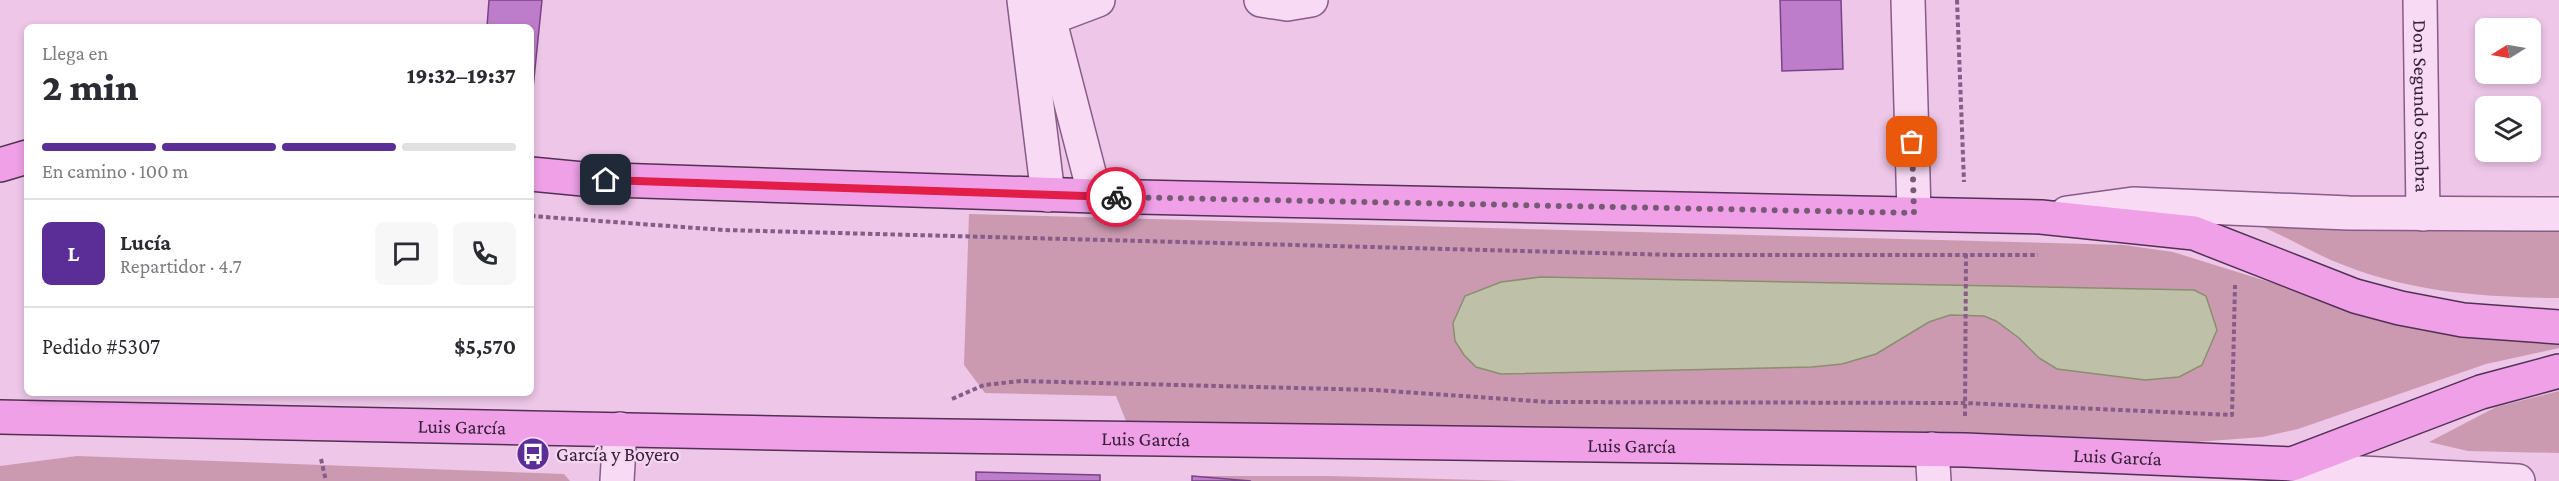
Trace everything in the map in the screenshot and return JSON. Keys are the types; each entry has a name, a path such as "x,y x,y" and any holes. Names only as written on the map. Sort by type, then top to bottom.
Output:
{"main road":[{"path":"0,165 24,158"},
{"path":"534,174 583,179 1048,195 2041,217 2194,233 2355,296 2389,305 2463,320 2559,327"},
{"name":"Luis García","path":"0,417 620,429 1933,465 1965,450 2292,464 2481,392 2559,371"}],"street":[{"path":"1034,11 1098,0"},
{"path":"1261,0 1287,4 1311,0"},
{"path":"1908,0 1914,213"},
{"name":"Don Segundo Sombra","path":"2420,0 2423,214"},
{"path":"1034,11 1048,195"},
{"path":"1034,11 1095,196"},
{"path":"2041,217 2133,204 2423,214 2559,214"},
{"path":"617,481 620,429"},
{"name":"Luis García","path":"2292,464 2361,477 2518,481"}],"path":[{"path":"1957,0 1966,254 1965,450"},
{"path":"534,216 724,230 1675,255 2049,255"},
{"path":"2228,280 2244,284"},
{"path":"946,402 984,385 1021,381 1376,390 1549,402 1965,403 2232,415 2235,282"}],"shaded area":[{"path":"969,214 2124,245 2173,252 2414,327 2462,337 2559,339 2559,348 2486,364 2298,429 2262,437 2196,442 2108,443 1126,421 1116,396 985,393 964,365"},
{"path":"2263,227 2559,229 2559,298 2478,295 2398,282 2336,262"},
{"path":"1541,277 2194,290 2206,296 2217,330 2202,365 2179,377 2145,380 2057,369 2039,358 2019,338 1996,321 1984,316 1950,315 1929,322 1876,354 1842,364 1812,367 1501,374 1476,367 1455,341 1453,323 1465,296 1501,282"},
{"path":"2559,391 2559,453 2468,451 2429,442 2496,407"},
{"path":"77,456 564,474 570,481 0,481 0,466"},
{"path":"1192,476 1328,476 1518,481 1192,481"}],"building":[{"path":"489,0 542,0 534,79 534,24 487,24"},
{"path":"1780,0 1841,0 1843,69 1782,71"},
{"path":"976,472 1100,475 1100,481 976,481"},
{"path":"1192,476 1251,481 1192,481"}],"way so far":[{"path":"1116,197 1914,213 1912,142"}],"place":[{"name":"García y Boyero","path":"533,454"}],"route":[{"path":"606,180 1116,197"}]}
